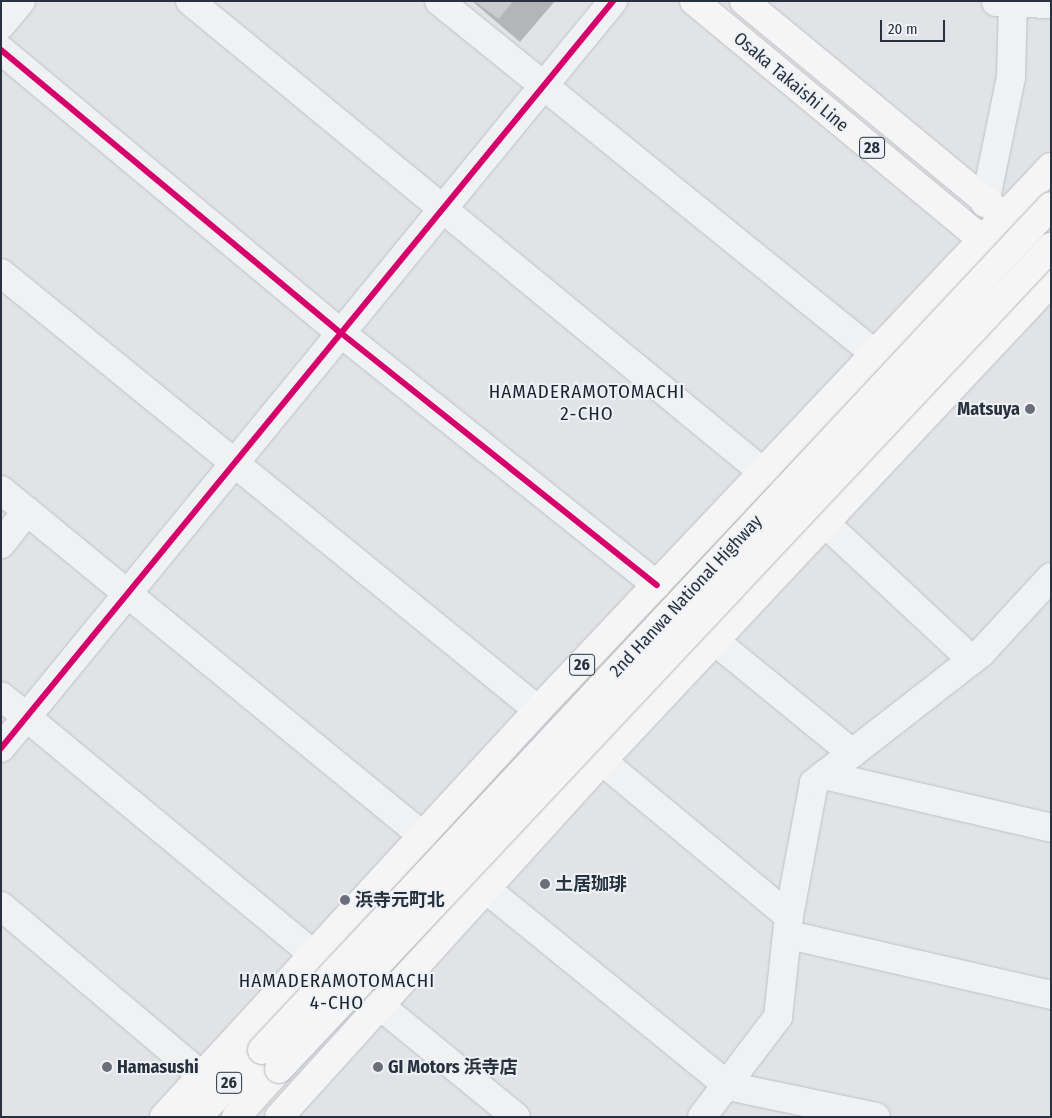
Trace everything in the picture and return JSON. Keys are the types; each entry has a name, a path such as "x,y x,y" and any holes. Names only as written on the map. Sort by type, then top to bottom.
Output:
{"main road":[{"name":"Osaka Takaishi Line","path":"694,1 982,239 1048,288"},
{"name":"Osaka Takaishi Line","path":"744,1 994,210 1051,254"},
{"name":"26","path":"164,1117 538,710 764,473 982,239 994,210 1051,167"},
{"name":"2nd Hanwa National Highway","path":"236,1117 270,1060 1051,206"},
{"name":"2nd Hanwa National Highway","path":"197,1117 270,1060 1051,246"},
{"path":"279,1117 378,1004 602,761 1048,288"}],"street":[{"path":"1,25 21,1"},
{"path":"190,1 764,473"},
{"path":"439,1 544,88 875,354"},
{"path":"1,748 237,465 341,332 544,88 613,1"},
{"path":"994,210 1011,77 1006,2 1051,4"},
{"path":"1,50 341,332 657,585"},
{"path":"1,273 538,710"},
{"path":"1,490 423,836"},
{"path":"1,544 27,511"},
{"path":"825,523 972,660"},
{"path":"702,1117 728,1086 778,1017 789,925 814,782 972,660 1051,577"},
{"path":"716,642 852,753"},
{"path":"1,696 314,955"},
{"path":"602,761 789,925 1051,995"},
{"path":"824,775 1051,828"},
{"path":"486,889 728,1086 876,1117"},
{"path":"1,906 201,1075"},
{"path":"378,1004 516,1117"}],"building":[{"path":"474,1 513,1 499,19"}],"cycle path":[{"path":"1,748 613,1"},
{"path":"1,50 341,333 657,585"}],"place":[{"name":"Matsuya","path":"1030,409"},
{"name":"土居珈琲","path":"545,884"},
{"name":"浜寺元町北","path":"345,900"},
{"name":"Hamasushi","path":"107,1067"},
{"name":"GI Motors 浜寺店","path":"378,1067"}],"district":[{"name":"HAMADERAMOTOMACHI 2-CHO","path":"587,403"},
{"name":"HAMADERAMOTOMACHI 4-CHO","path":"337,992"}]}
